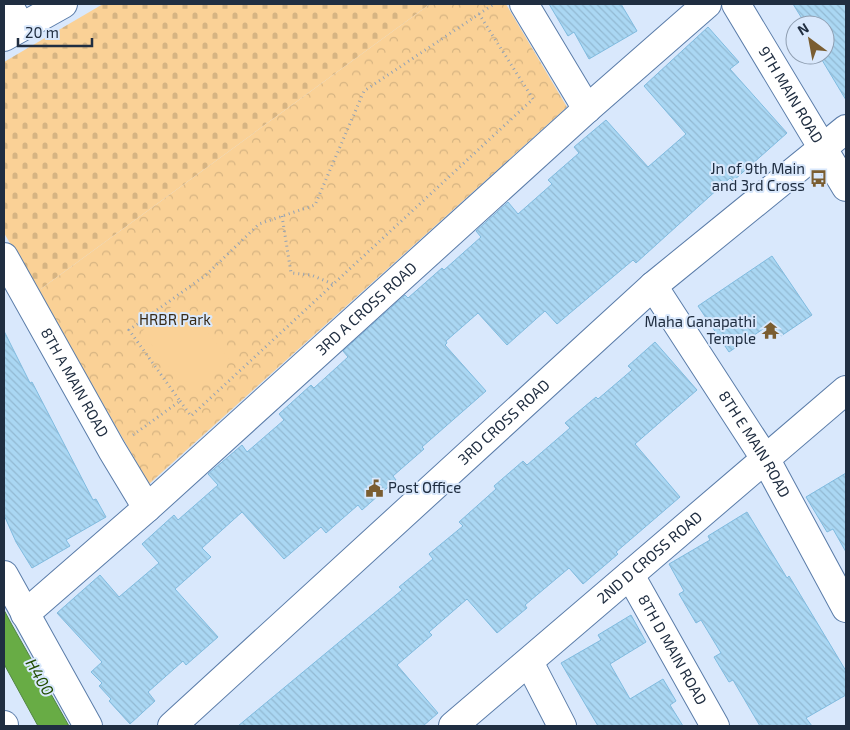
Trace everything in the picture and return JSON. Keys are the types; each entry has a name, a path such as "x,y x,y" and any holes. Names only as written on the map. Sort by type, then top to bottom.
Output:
{"street":[{"path":"11,22 63,4"},
{"path":"524,4 587,109"},
{"name":"3RD A CROSS ROAD","path":"25,614 147,508 587,109 707,4"},
{"name":"9TH MAIN ROAD","path":"736,4 846,187"},
{"name":"3RD CROSS ROAD","path":"172,726 653,286 824,149 846,129"},
{"name":"8TH A MAIN ROAD","path":"4,257 112,450 147,508"},
{"name":"8TH E MAIN ROAD","path":"653,286 766,460 846,608"},
{"name":"2ND D CROSS ROAD","path":"452,726 846,390"},
{"path":"4,575 88,726"},
{"name":"8TH D MAIN ROAD","path":"630,575 714,726"},
{"path":"529,662 562,726"}],"path":[{"path":"479,14 532,100 191,416 129,330 206,275 259,224 315,205 364,91 479,14 494,4"},
{"path":"282,216 291,273 311,275 333,284"},
{"path":"112,450 180,401"}],"green space":[{"path":"103,4 430,4 38,291 4,233 4,62"},
{"name":"HRBR Park","path":"430,4 506,4 567,107 149,484 38,291"},
{"path":"181,299 229,359 188,391 141,332"}],"water":[{"name":"H400","path":"4,610 69,726 38,726 4,664"}],"building":[{"path":"549,4 621,4 637,31 589,59 574,32 568,36"},
{"path":"793,4 846,4 846,100 825,65 835,65 835,15 800,15"},
{"path":"708,27 739,62 730,69 787,133 733,181 730,178 636,263 633,260 557,324 545,311 507,345 478,313 446,341 445,345 486,391 422,447 424,449 393,476 396,480 362,510 358,505 326,533 321,527 284,559 242,512 202,548 211,557 175,589 218,637 186,665 183,661 148,692 155,701 130,724 109,701 111,699 99,686 102,683 91,672 102,662 57,613 100,575 119,597 159,563 142,544 174,515 178,520 218,485 208,474 242,445 247,452 284,420 279,414 311,385 314,388 348,357 343,351 405,295 408,298 442,268 444,270 481,237 476,231 508,202 518,214 552,184 548,180 579,153 574,147 606,120 648,167 686,134 644,86"},
{"path":"772,256 812,315 781,336 772,323 729,352 698,306"},
{"path":"4,331 93,500 96,499 106,517 66,540 70,546 32,568 16,542 4,515"},
{"path":"655,342 697,390 635,444 680,497 616,552 618,554 583,584 569,568 525,605 527,608 497,633 467,599 429,632 432,635 397,665 438,713 423,726 238,726 402,590 399,587 433,559 429,554 463,526 459,522 496,489 494,486 523,461 527,465 570,428 565,423 596,397 598,399 632,370 628,366"},
{"path":"846,473 846,552 833,529 827,532 806,497"},
{"path":"747,512 787,578 789,576 846,671 846,695 806,718 812,726 760,726 733,680 729,682 714,657 721,653 701,620 696,623 679,594 684,591 669,564 710,540 708,536"},
{"path":"631,615 646,642 610,664 630,699 663,679 676,701 670,705 683,726 598,726 561,663 601,640 598,635"}],"place":[{"name":"Jn of 9th Main and 3rd Cross","path":"819,178"},
{"name":"Maha Ganapathi Temple","path":"770,331"},
{"name":"Post Office","path":"374,488"}]}
